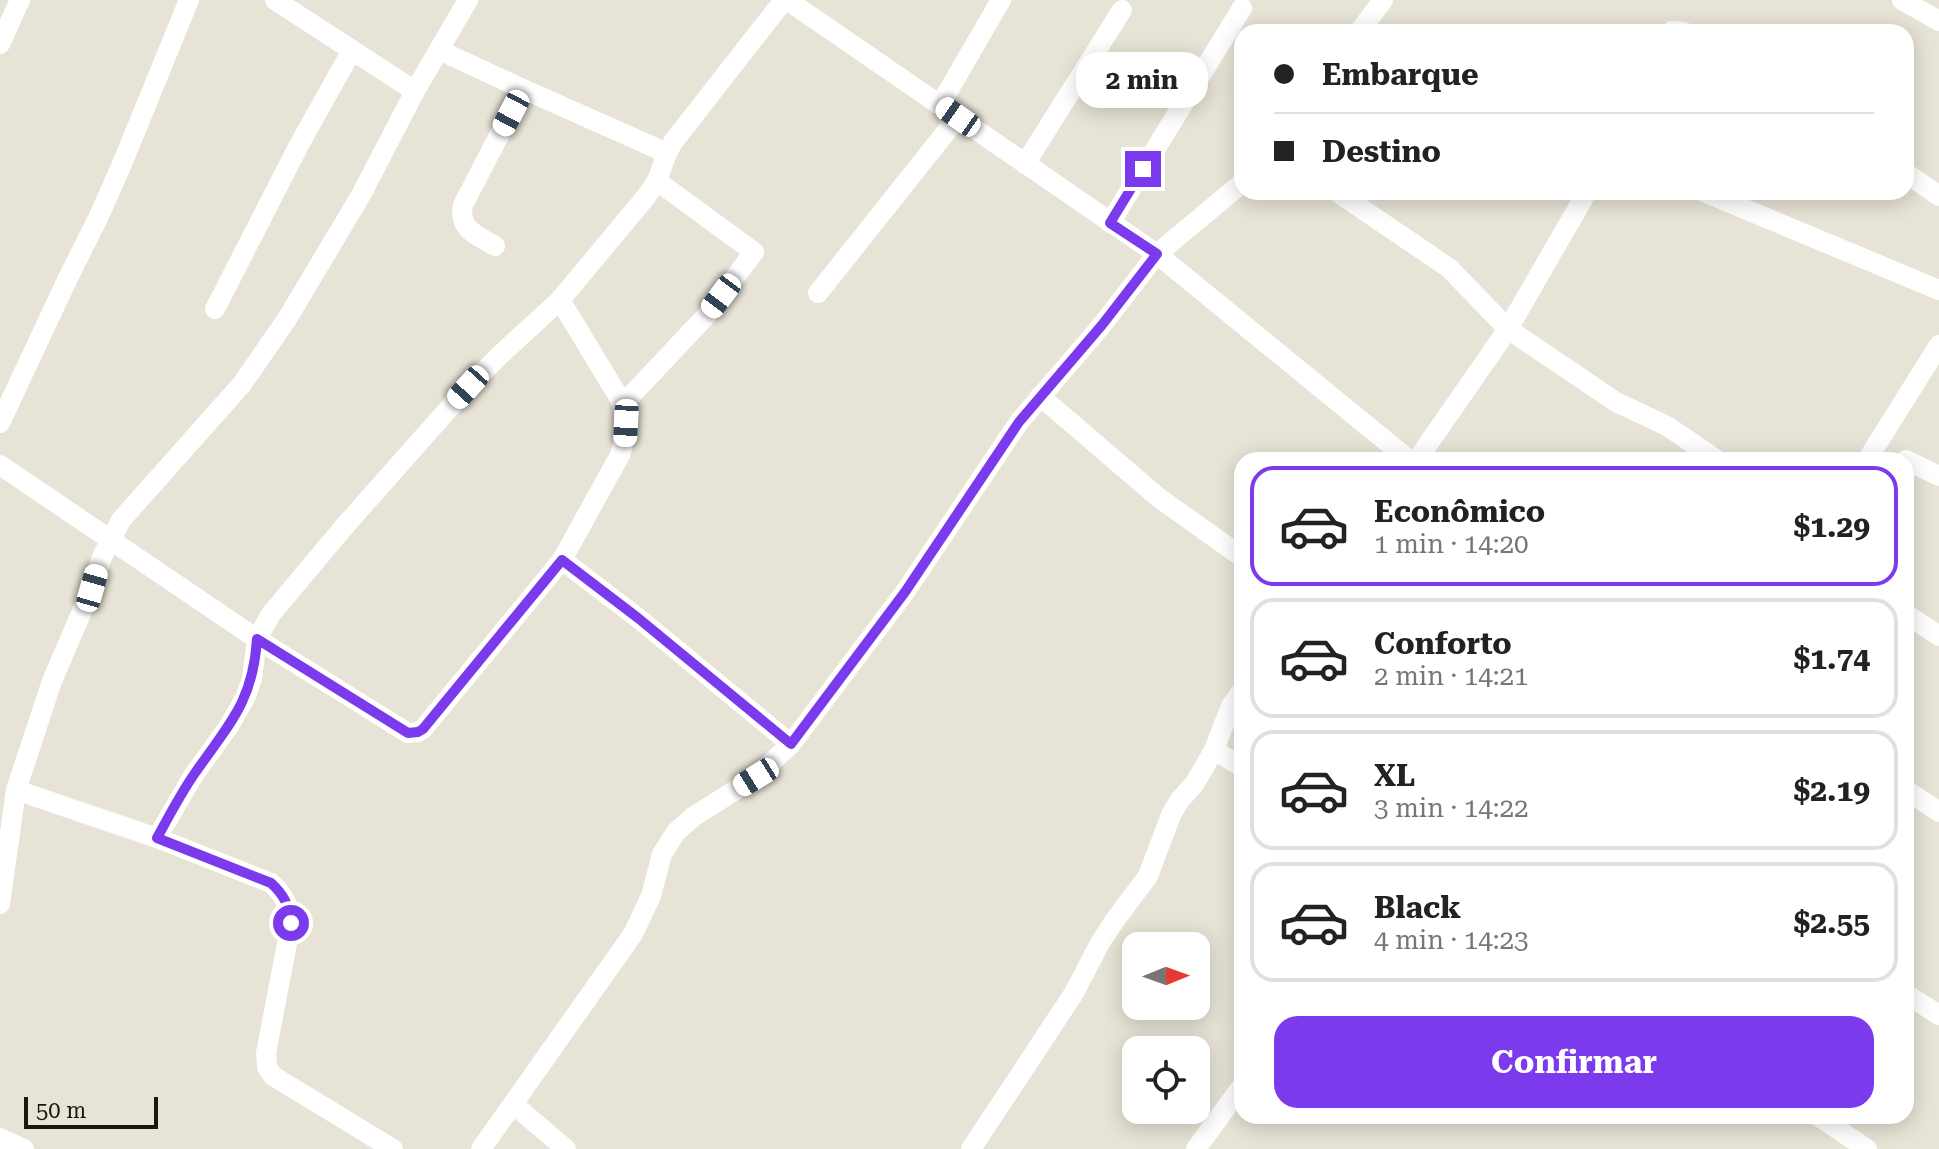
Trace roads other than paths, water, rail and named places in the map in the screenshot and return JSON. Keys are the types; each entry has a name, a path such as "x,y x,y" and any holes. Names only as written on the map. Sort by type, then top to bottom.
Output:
{"street":[{"path":"0,44 20,0"},
{"path":"0,423 111,190 189,0"},
{"path":"275,0 415,91"},
{"path":"0,904 16,790 52,681 110,541 121,520 242,384 265,352 361,195 415,91 468,0"},
{"path":"157,838 193,776 245,698 252,679 257,639 271,614 458,399 560,300 645,198 657,181 667,153 688,122 785,0 1157,254 1399,452"},
{"path":"940,105 1001,0"},
{"path":"1365,24 1383,0"},
{"path":"1902,0 1939,21"},
{"path":"1110,223 1242,8"},
{"path":"1025,164 1122,10"},
{"path":"215,309 299,145 352,50"},
{"path":"439,50 667,153"},
{"path":"495,246 467,229 461,214 523,89"},
{"path":"818,293 958,117"},
{"path":"1914,179 1939,196"},
{"path":"623,404 705,317 754,252 657,181"},
{"path":"481,1149 633,934 651,896 662,854 676,832 693,817 756,777 791,744 905,592 1019,422 1102,325 1157,254 1234,190"},
{"path":"1349,200 1449,268 1508,329 1616,402 1667,426 1705,452"},
{"path":"1423,452 1508,329 1582,200"},
{"path":"1723,200 1939,290"},
{"path":"0,465 257,639 408,733 418,732 562,560 620,455 625,432 623,404 560,300"},
{"path":"1872,452 1939,345"},
{"path":"1040,396 1159,498 1234,551"},
{"path":"1914,464 1939,476"},
{"path":"562,560 791,744"},
{"path":"1914,619 1939,636"},
{"path":"971,1149 1074,993 1100,943 1148,876 1171,815 1214,750 1234,702"},
{"path":"1214,750 1234,762"},
{"path":"16,790 157,838 271,883 280,891 289,906 291,923 266,1053 267,1067 273,1076 393,1149"},
{"path":"1914,795 1939,812"},
{"path":"1914,999 1939,1015"},
{"path":"1196,1149 1234,1097"},
{"path":"513,1104 566,1149"},
{"path":"1830,1124 1867,1149"},
{"path":"0,1138 24,1149"}]}
